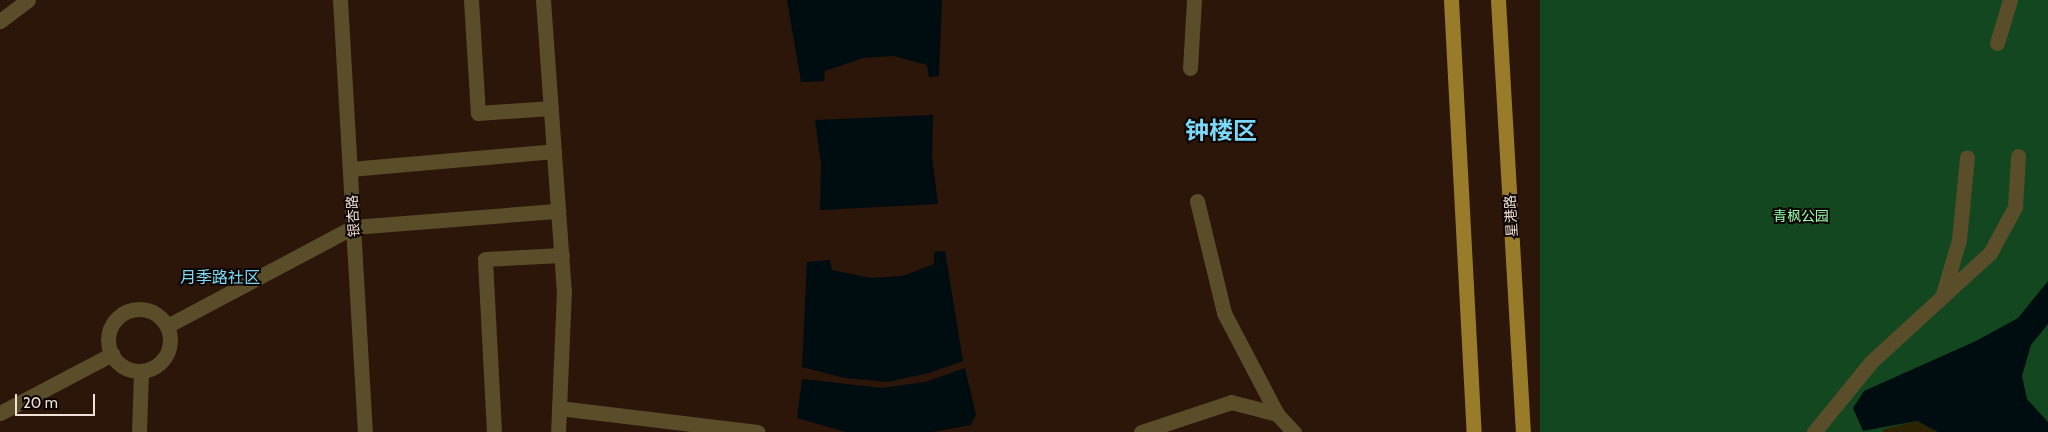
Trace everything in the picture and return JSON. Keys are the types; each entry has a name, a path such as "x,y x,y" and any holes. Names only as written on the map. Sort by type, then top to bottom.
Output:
{"main road":[{"path":"1451,0 1474,432"},
{"name":"星港路","path":"1498,0 1523,432"}],"street":[{"path":"0,21 28,0"},
{"name":"银杏路","path":"340,0 365,432"},
{"path":"471,0 478,113 551,108"},
{"path":"543,0 564,290 558,432"},
{"path":"1190,68 1194,0"},
{"path":"1998,43 2010,0"},
{"path":"350,169 554,151"},
{"path":"1814,432 1870,362 1990,253 2015,207 2018,156"},
{"path":"1943,295 1959,240 1967,157"},
{"path":"1197,201 1224,313 1277,414 1294,432"},
{"path":"167,326 353,227 558,211"},
{"path":"494,432 485,259 562,255"},
{"path":"142,309 161,318 167,326 170,336 166,356 160,364 141,372 122,366 112,354 108,340 110,330 123,314 142,309"},
{"path":"0,413 112,354"},
{"path":"140,432 141,372"},
{"path":"1141,432 1231,402 1277,414"},
{"path":"559,408 758,432"}],"green space":[{"name":"青枫公园","path":"1540,0 2048,0 2048,432 1540,432"}],"sand":[{"path":"1917,421 1938,432 1882,432 1884,429"}],"shaded area":[{"path":"787,0 942,0 939,76 929,77 927,65 894,56 863,58 825,71 824,81 801,82"},
{"path":"933,115 932,157 938,204 820,210 821,164 815,120"},
{"path":"945,251 963,361 929,373 887,382 845,378 802,367 807,262 830,260 832,270 871,278 903,276 934,264 934,252"},
{"path":"2048,281 2048,324 2031,345 2022,376 2027,399 2048,422 2048,432 1938,432 1917,421 1863,431 1853,408 1864,391 1976,341 2018,318"},
{"path":"965,368 976,415 971,425 932,432 846,432 797,418 802,379 882,388 925,382"}],"district":[{"name":"钟楼区","path":"1221,131"},
{"name":"月季路社区","path":"220,278"}]}
